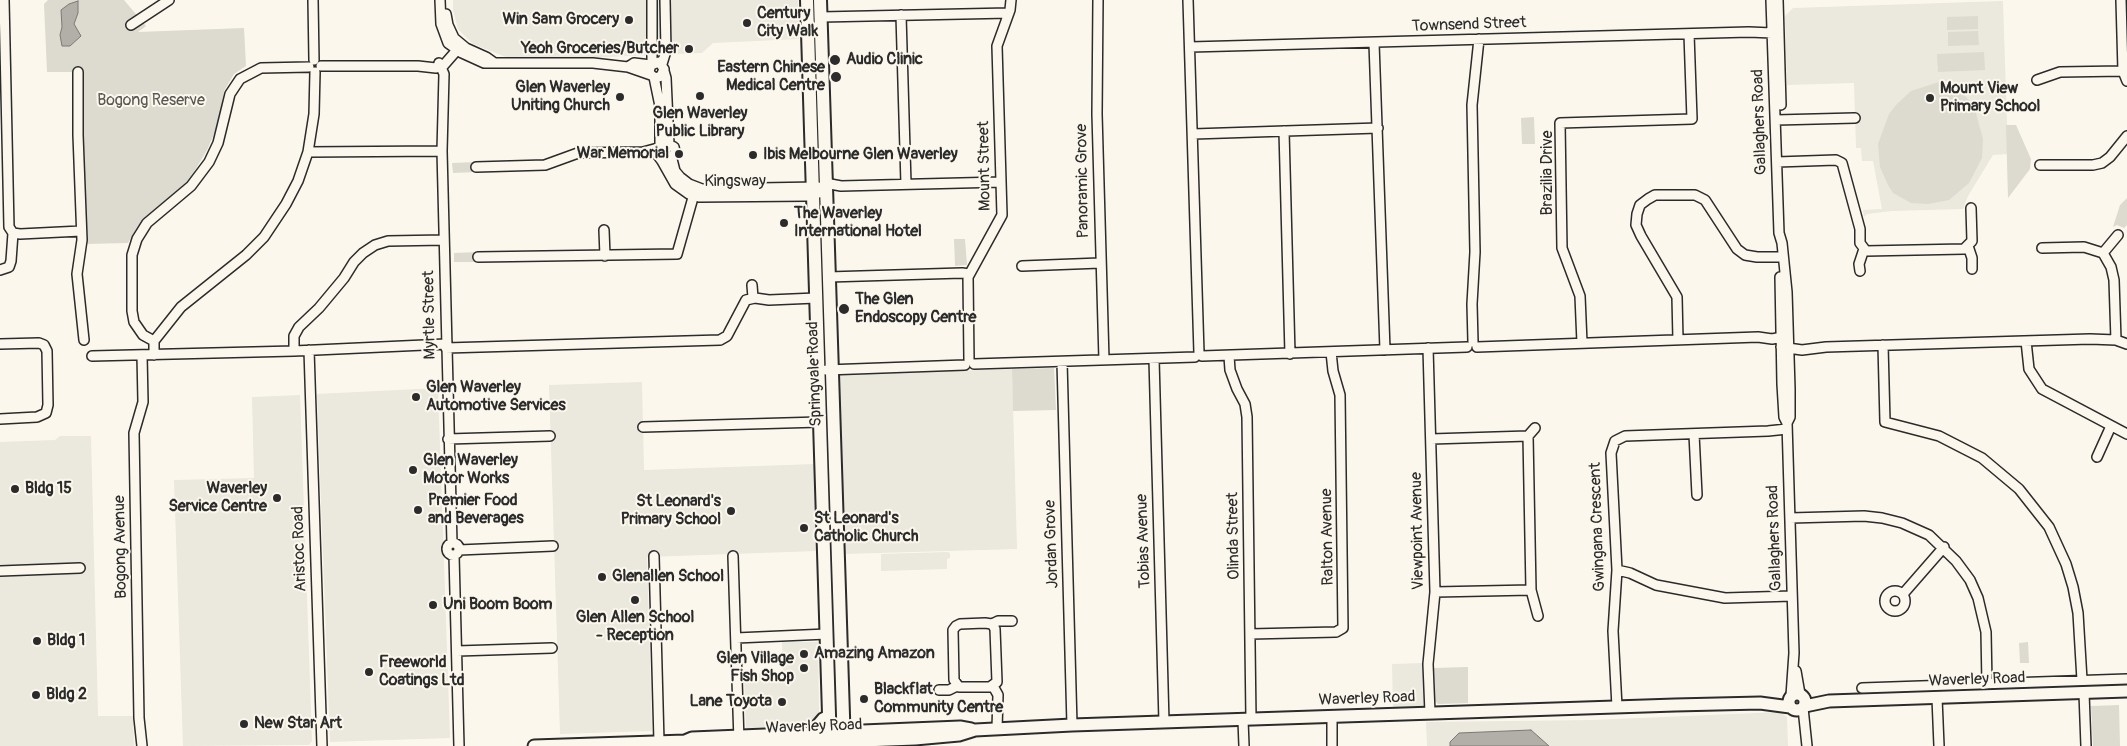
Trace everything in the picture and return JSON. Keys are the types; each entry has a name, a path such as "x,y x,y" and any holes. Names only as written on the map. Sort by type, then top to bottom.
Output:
{"highway":[{"name":"Springvale Road","path":"807,0 828,277 825,370 820,422 844,740"},
{"name":"Springvale Road","path":"820,0 820,189 816,298 825,370 832,584 827,634 830,740"}],"main road":[{"name":"Waverley Road","path":"534,746 685,741 692,738 739,741 860,740 959,735 975,730 1164,722 1937,698 2037,688 2084,693 2127,691"},
{"path":"812,741 823,719 829,716"},
{"path":"843,716 860,740"}],"street":[{"path":"0,270 9,267 13,233 10,228 4,0"},
{"path":"131,25 169,0"},
{"path":"154,355 154,341 181,308 246,255 264,237 286,204 298,181 308,152 314,114 313,0"},
{"path":"440,0 442,28 453,48 484,63 593,63 628,67 652,76 661,76 657,66 634,64 628,67"},
{"path":"446,0 449,29 454,38 466,48 486,56 494,62"},
{"name":"Kingsway","path":"652,0 657,66 666,78 661,151"},
{"name":"Kingsway","path":"665,0 666,51 657,66 649,68 659,100 661,151 673,182 694,191 820,189 841,186 1002,182"},
{"name":"Mount Street","path":"969,274 1002,219 997,46 1009,12 1011,0"},
{"name":"Panoramic Grove","path":"1098,0 1097,114 1104,360"},
{"path":"1188,0 1199,355"},
{"name":"Gallaghers Road","path":"1771,0 1778,120"},
{"name":"Gallaghers Road","path":"1778,0 1779,162 1784,232 1782,242 1783,287 1790,417 1787,428"},
{"path":"2121,0 2123,71 2127,81"},
{"path":"820,17 1009,12"},
{"path":"901,15 906,184"},
{"name":"Townsend Street","path":"1190,47 1772,31"},
{"name":"Brazilia Drive","path":"1582,343 1580,296 1562,248 1560,123 1692,120 1689,34"},
{"path":"1472,345 1475,252 1472,105 1479,39"},
{"path":"1374,42 1385,350"},
{"path":"154,341 143,335 134,322 132,311 132,254 137,239 147,223 190,186 209,162 218,143 230,94 240,79 261,68 438,65 453,48"},
{"name":"Myrtle Street","path":"438,65 442,86 448,439 452,543 458,545 457,552"},
{"path":"2037,80 2060,72 2123,71"},
{"path":"78,72 81,231 78,274 84,340"},
{"path":"1778,120 1855,118"},
{"path":"1193,134 1378,128"},
{"path":"1284,131 1290,354"},
{"path":"2040,164 2093,166 2102,163 2110,157 2127,136"},
{"name":"Kingsway","path":"661,151 674,147 675,152 672,160 676,174 694,191"},
{"path":"308,152 442,151"},
{"path":"476,167 545,165 578,153 661,151 672,160"},
{"path":"1779,162 1836,160 1842,163 1860,229 1860,243 1866,251 1964,248 1972,241 1971,208"},
{"path":"478,257 677,254 694,191"},
{"path":"1678,340 1677,297 1636,225 1640,205 1648,199 1656,194 1695,195 1705,200 1737,249 1745,255 1783,265"},
{"path":"604,230 605,256"},
{"path":"13,233 81,231"},
{"path":"2103,253 2118,235"},
{"path":"294,351 294,336 299,327 319,308 363,253 375,245 388,241 444,240"},
{"path":"1968,246 1972,258 1972,269"},
{"path":"2042,248 2084,247 2103,253 2111,267 2114,280 2116,340"},
{"path":"1860,271 1859,264 1864,249"},
{"path":"1022,266 1100,263"},
{"path":"828,277 962,272 969,274 967,284 969,363"},
{"path":"752,285 753,298"},
{"path":"92,356 720,340 727,336 744,303 753,298 768,300 816,298"},
{"path":"825,370 969,363 1154,359 1199,355 1290,354 1472,345 1758,337 1802,350 1826,347 2090,339 2116,340 2127,344"},
{"path":"2026,341 2029,368 2042,390 2127,434"},
{"path":"0,344 39,343 44,345 47,358 48,405 46,413 37,417 0,418"},
{"path":"1785,344 1826,347"},
{"name":"Gallaghers Road","path":"1785,344 1784,418 1787,428 1794,654 1797,702 1806,735 1806,746"},
{"path":"1883,345 1885,422 1939,436 1982,458 2019,489 2048,527 2066,564 2074,587 2078,613 2082,680"},
{"name":"Viewpoint Avenue","path":"1428,348 1435,592 1428,664 1430,713"},
{"name":"Aristoc Road","path":"309,350 322,746"},
{"name":"Ralton Avenue","path":"1250,634 1336,632 1343,628 1340,395 1333,371 1331,352"},
{"name":"Bogong Avenue","path":"140,744 134,433 143,402 142,355"},
{"name":"Olinda Street","path":"1230,356 1230,370 1236,389 1245,404 1247,417 1250,634 1247,719 1244,746"},
{"name":"Tobias Avenue","path":"1154,359 1164,722"},
{"name":"Jordan Grove","path":"1062,362 1072,726"},
{"path":"644,427 820,422"},
{"path":"2097,457 2112,426"},
{"path":"1535,428 1528,436 1531,590 1538,616"},
{"name":"Gwingana Crescent","path":"1617,707 1613,631 1617,570 1611,453 1615,441 1625,436 1768,431 1787,428"},
{"path":"1694,434 1697,495"},
{"path":"448,439 550,436"},
{"path":"1430,440 1528,436"},
{"path":"1790,518 1864,516 1882,518 1929,534 1944,547 1970,580 1978,598 1986,632 1987,684"},
{"path":"459,746 457,552 553,546"},
{"path":"1903,594 1944,547"},
{"path":"654,556 659,742"},
{"path":"733,556 739,741"},
{"path":"0,571 80,568"},
{"path":"1617,570 1630,573 1656,585 1725,598 1792,596"},
{"path":"1435,592 1531,590"},
{"path":"993,686 961,688 957,686 954,680 953,628 962,624 992,624 1012,620"},
{"path":"992,624 995,632 997,678 993,686"},
{"path":"736,638 827,634"},
{"path":"457,651 552,648"},
{"path":"1862,688 1987,684 2037,688 2082,680 2127,679"},
{"path":"939,690 949,690 957,686"},
{"path":"993,686 998,695 997,729"},
{"path":"2084,693 2086,746"},
{"path":"1937,698 1939,746"},
{"path":"1332,716 1332,746"}],"shaded area":[{"path":"453,0 798,0 799,39 713,43 702,53 582,58 506,57 473,44 458,29 453,10"},
{"path":"78,1 78,13 74,24 81,36 70,46 62,46 60,35 62,27 61,10 69,4"},
{"name":"Mount View Primary School","path":"2003,1 2008,154 1993,155 1968,196 1963,209 1892,211 1867,214 1864,217 1863,210 1882,209 1873,161 1862,161 1861,148 1856,148 1854,83 1787,85 1785,16 1793,8"},
{"path":"1012,369 1017,549 843,554 838,375"},
{"name":"Glenallen School","path":"642,382 644,470 815,464 817,551 647,557 652,731 560,734 549,385"},
{"path":"438,388 450,738 330,742 317,394"},
{"path":"300,395 312,741 309,745 183,746 174,480 254,478 252,397"},
{"path":"60,436 91,436 98,716 133,716 134,746 0,746 0,442 55,440"},
{"path":"950,553 950,558 947,559 947,569 881,571 881,554"},
{"path":"782,642 818,642 819,713 808,725 746,728 744,674 783,672"},
{"path":"1425,663 1426,701 1424,706 1393,709 1392,664"},
{"path":"1780,712 1787,717 1788,746 1427,746 1426,722 1592,720"},
{"path":"1531,730 1549,746 1450,746 1450,742 1459,733"}],"green space":[{"name":"Bogong Reserve","path":"48,0 124,0 146,26 138,32 244,28 246,66 234,74 224,91 218,125 207,150 188,182 145,218 128,243 86,244 81,72 47,72 44,4"},
{"path":"1978,16 1978,29 1947,30 1947,17"},
{"path":"1978,31 1979,45 1948,46 1948,32"},
{"path":"1984,52 1985,70 1938,72 1937,54"},
{"path":"1939,82 1959,89 1974,106 1983,139 1982,158 1969,183 1949,200 1928,204 1911,203 1893,193 1888,185 1880,167 1878,144 1889,114 1896,105 1911,91"},
{"path":"1534,117 1535,144 1522,144 1521,118"},
{"path":"2006,125 2016,125 2031,159 2030,169 2008,198"},
{"path":"476,162 477,172 453,173 452,163"},
{"path":"2127,198 2127,225 2124,228 2117,225 2113,227 2120,205"},
{"path":"954,239 965,239 967,265 955,266"},
{"path":"478,252 479,262 454,262 454,253"},
{"path":"1054,368 1056,410 1013,411 1012,369"},
{"path":"2028,642 2029,663 2020,663 2019,643"},
{"path":"1468,667 1468,703 1438,704 1435,701 1434,668"},
{"path":"2119,705 2120,746 2093,746 2091,706"}],"place":[{"name":"Win Sam Grocery","path":"629,20"},
{"name":"Century City Walk","path":"747,23"},
{"name":"Yeoh Groceries/Butcher","path":"689,49"},
{"name":"Audio Clinic","path":"835,60"},
{"name":"Eastern Chinese Medical Centre","path":"836,77"},
{"name":"Glen Waverley Public Library","path":"700,96"},
{"name":"Glen Waverley Uniting Church","path":"620,97"},
{"name":"Mount View Primary School","path":"1930,98"},
{"name":"War Memorial","path":"679,154"},
{"name":"Ibis Melbourne Glen Waverley","path":"753,155"},
{"name":"The Waverley International Hotel","path":"784,223"},
{"name":"The Glen Endoscopy Centre","path":"844,309"},
{"name":"Glen Waverley Automotive Services","path":"416,397"},
{"name":"Glen Waverley Motor Works","path":"413,470"},
{"name":"Bldg 15","path":"15,489"},
{"name":"Waverley Service Centre","path":"277,498"},
{"name":"Premier Food and Beverages","path":"418,510"},
{"name":"St Leonard's Primary School","path":"731,511"},
{"name":"St Leonard's Catholic Church","path":"804,528"},
{"name":"Glenallen School","path":"602,577"},
{"name":"Glen Allen School - Reception","path":"635,600"},
{"name":"Uni Boom Boom","path":"433,605"},
{"name":"Bldg 1","path":"37,641"},
{"name":"Amazing Amazon","path":"804,654"},
{"name":"Glen Village Fish Shop","path":"804,668"},
{"name":"Freeworld Coatings Ltd","path":"369,672"},
{"name":"Bldg 2","path":"36,695"},
{"name":"Blackflat Community Centre","path":"864,699"},
{"name":"Lane Toyota","path":"782,702"},
{"name":"New Star Art","path":"244,724"}]}
